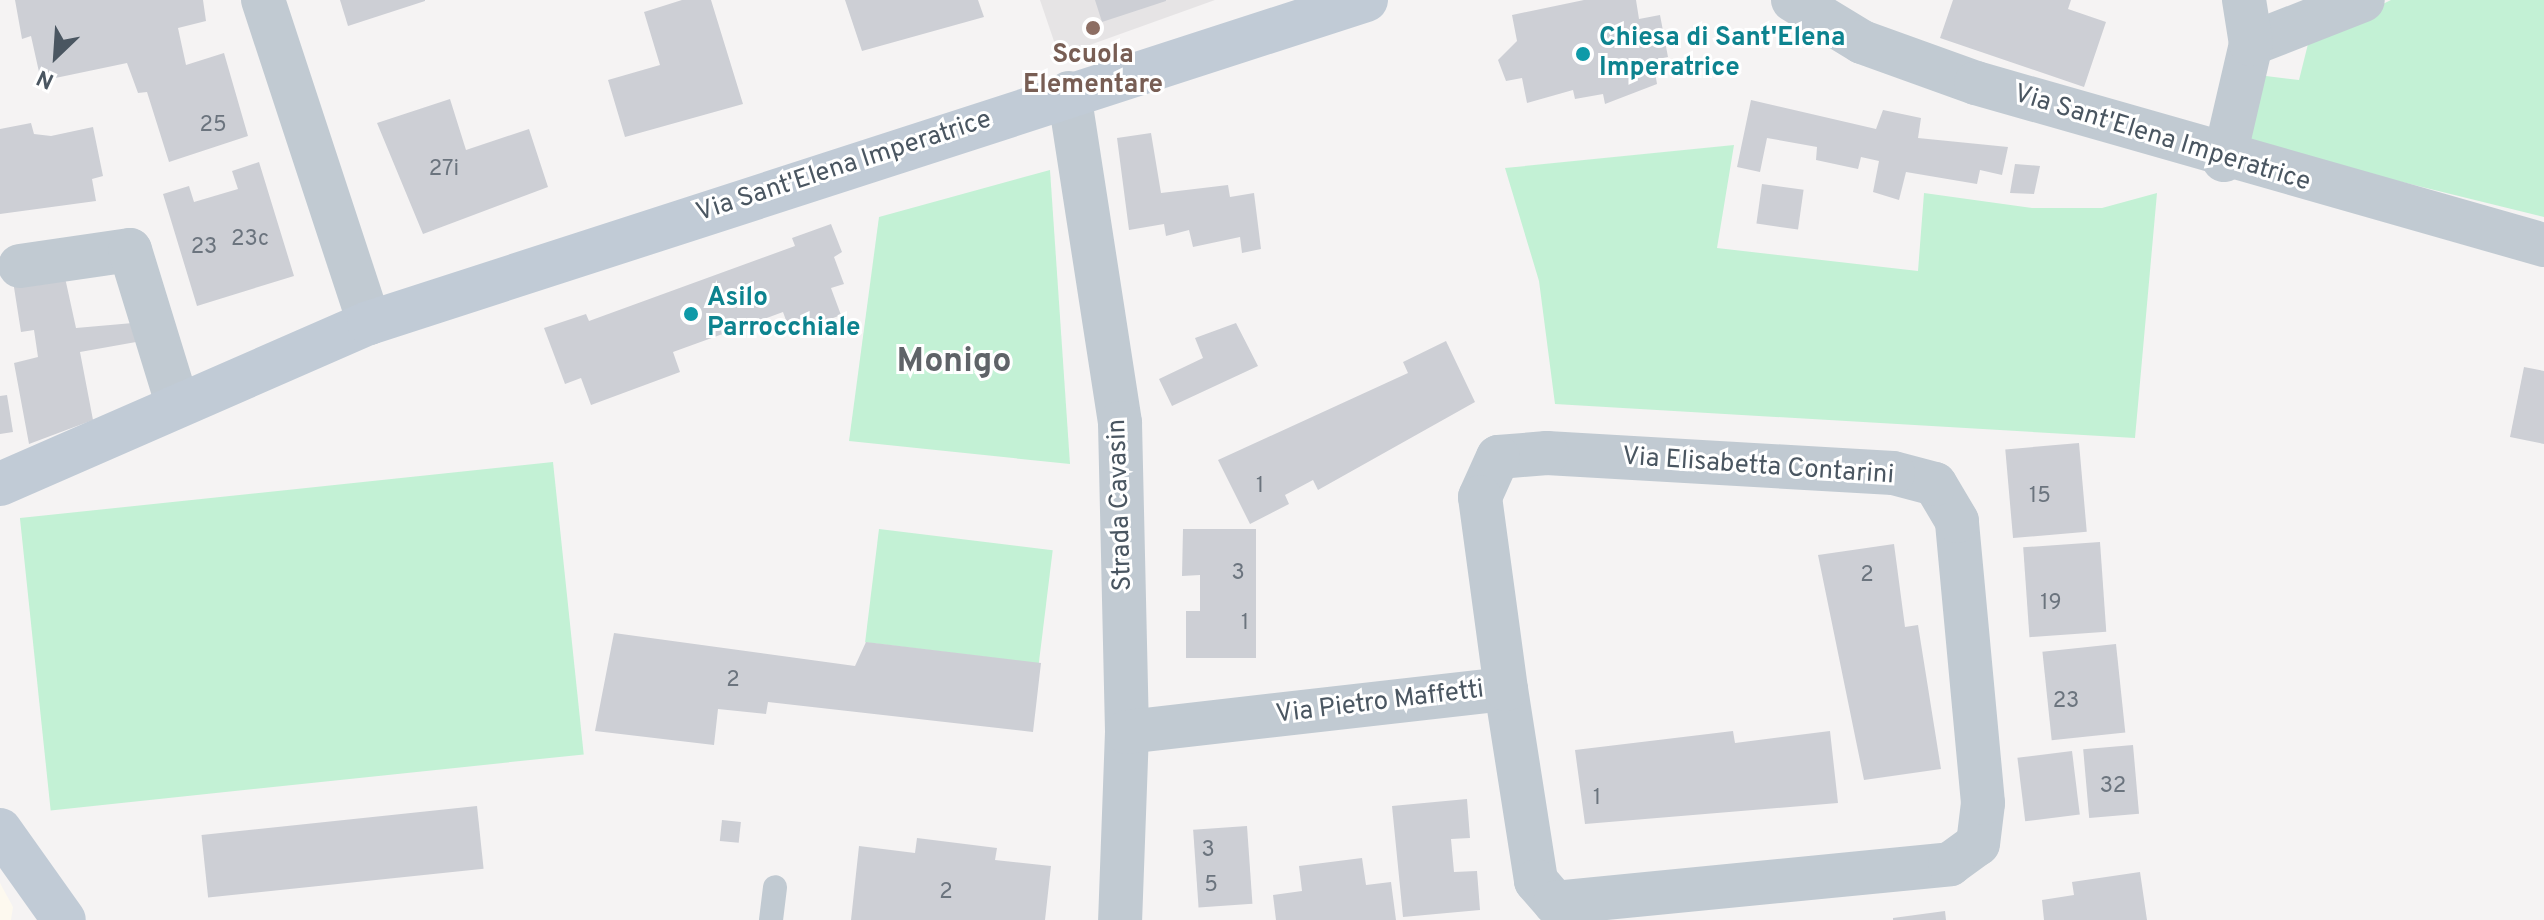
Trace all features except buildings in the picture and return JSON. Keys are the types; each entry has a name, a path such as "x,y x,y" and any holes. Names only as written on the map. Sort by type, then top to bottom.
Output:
{"street":[{"path":"263,0 369,323"},
{"name":"Via Sant'Elena Imperatrice","path":"0,484 177,403 369,323 1069,93 1366,0"},
{"name":"Via Sant'Elena Imperatrice","path":"1793,0 1862,42 2224,160 2544,245"},
{"path":"2224,160 2251,44 2244,0"},
{"path":"2251,44 2363,0"},
{"name":"Strada Cavasin","path":"1069,93 1120,423 1127,732 1120,920"},
{"path":"20,266 130,250 177,403"},
{"name":"Via Elisabetta Contarini","path":"1506,689 1480,497 1498,457 1877,472 1935,484 1957,521 1983,803 1978,844"},
{"name":"Via Pietro Maffetti","path":"1127,732 1506,689 1536,881 1550,911 1950,864 1978,844"},
{"path":"0,830 64,920"}],"lane":[{"path":"771,920 775,887"}],"shaded area":[{"name":"Scuola Elementare","path":"1040,0 1215,0 1059,56"},
{"path":"0,883 13,907 11,920 0,920"}],"green space":[{"path":"2391,0 2544,0 2544,217 2247,144 2258,75 2299,80 2309,40"},
{"path":"1734,145 1717,248 1918,271 1924,193 2032,208 2102,208 2157,193 2135,438 1555,404 1539,281 1505,168"},
{"path":"1050,170 1070,464 849,441 879,217"},
{"path":"553,462 584,754 51,810 20,518"},
{"path":"879,529 1053,550 1039,663 865,642"}],"place":[{"name":"Scuola Elementare","path":"1093,28"},
{"name":"Chiesa di Sant'Elena Imperatrice","path":"1583,54"},
{"name":"Asilo Parrocchiale","path":"691,314"}],"district":[{"name":"Monigo","path":"954,363"}]}
